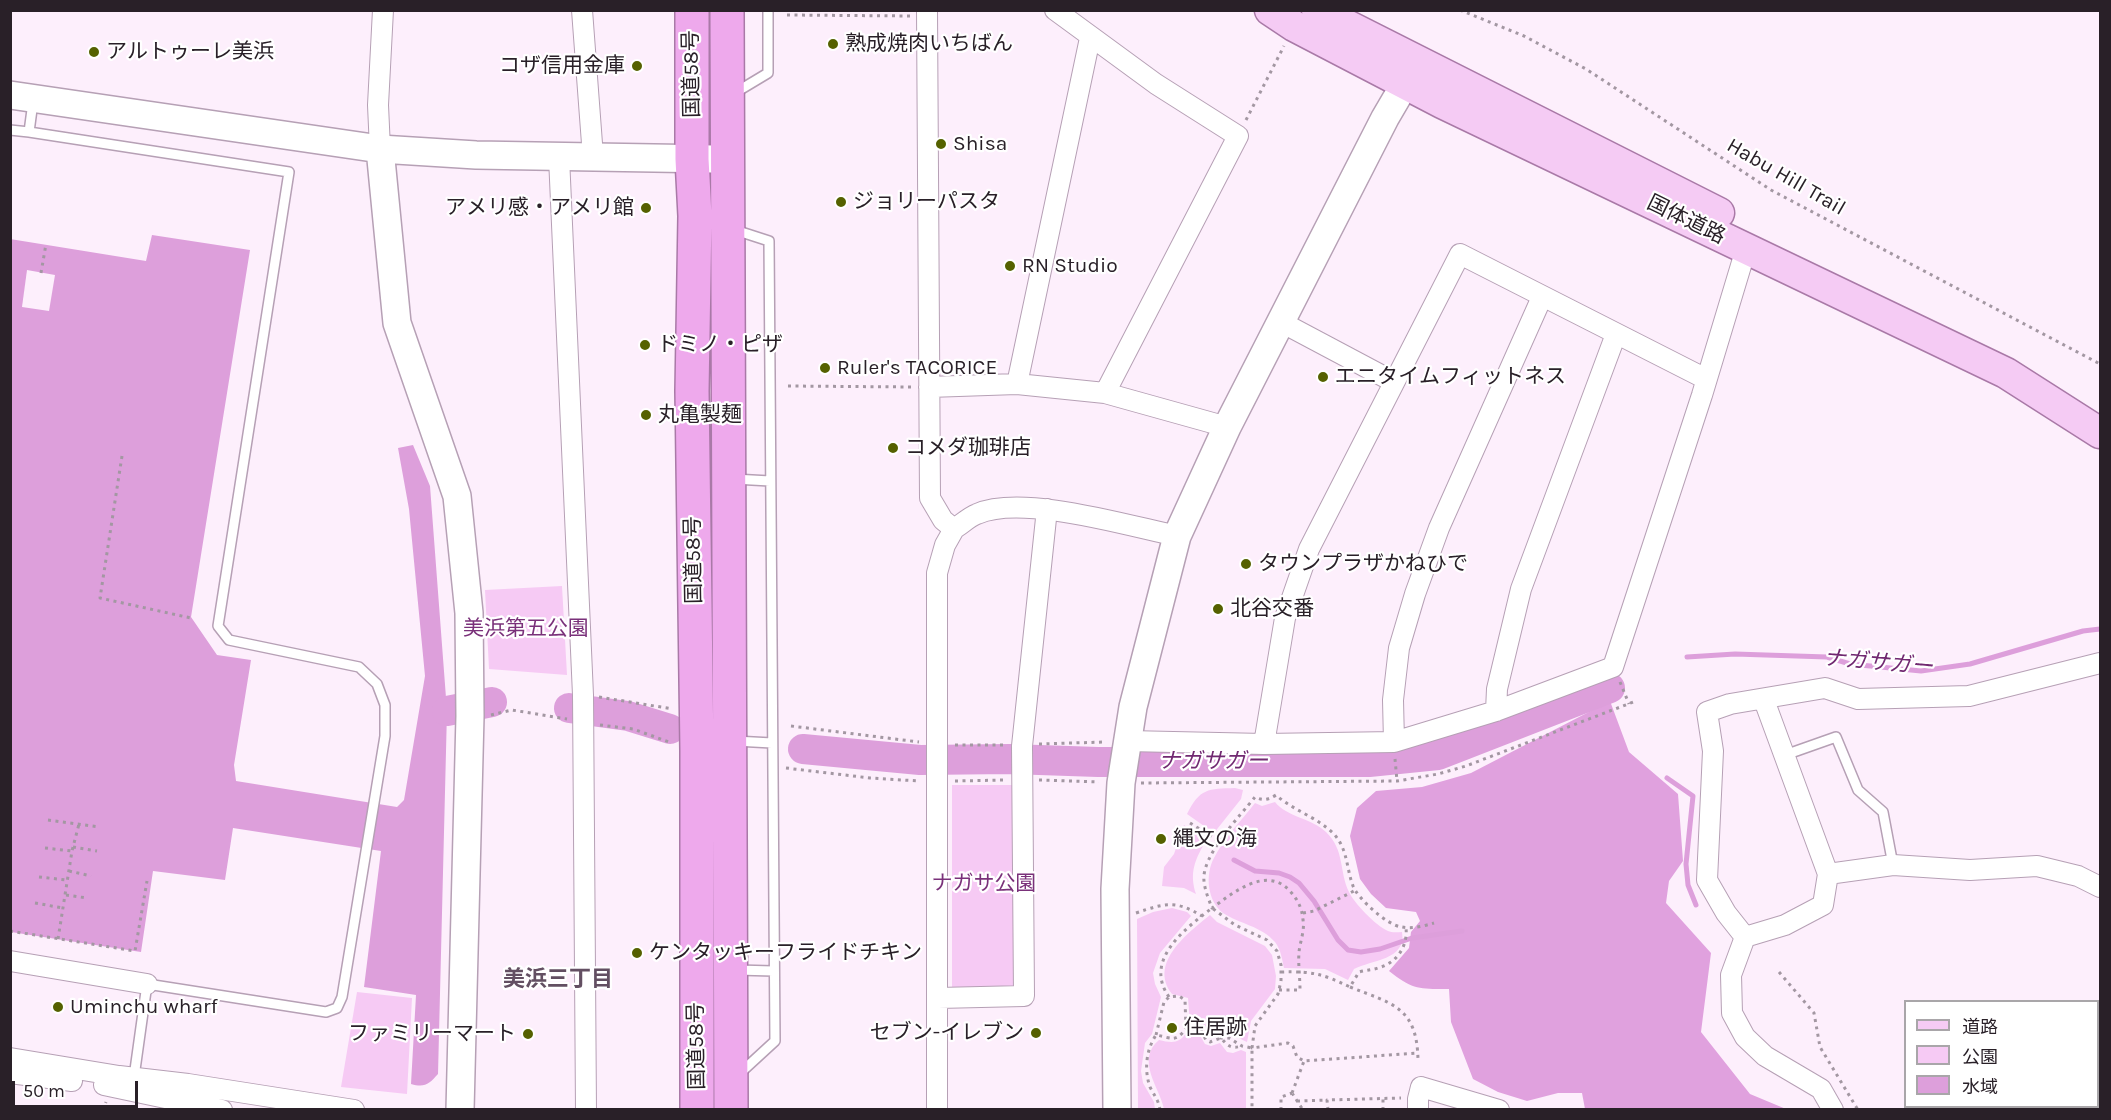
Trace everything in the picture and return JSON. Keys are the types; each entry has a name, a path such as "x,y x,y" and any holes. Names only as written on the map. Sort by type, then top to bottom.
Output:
{"highway":[{"name":"国道58号","path":"692,10 692,159 695,216 692,403 696,713 697,1110"},
{"name":"国道58号","path":"727,10 730,1096"}],"main road":[{"name":"国体道路","path":"1270,10 1294,26 1411,73 1986,347 2100,413"},
{"name":"国体道路","path":"1317,10 1411,73 1746,249 2006,373 2100,432"}],"street":[{"path":"383,10 378,105 380,149 397,322 457,496 470,613 470,704 460,1110"},
{"path":"582,10 593,158"},
{"path":"1055,10 1090,38 1156,84 1238,136 1105,393"},
{"path":"927,13 930,498 943,520 954,529"},
{"path":"1017,384 1090,38"},
{"path":"1117,1110 1115,889 1130,783 1128,742 1132,707 1177,537 1227,427 1385,118 1411,73"},
{"path":"22,97 380,149 476,155 727,159"},
{"path":"559,157 583,694 586,1110"},
{"path":"1128,742 1264,744 1394,742 1496,711 1613,667 1746,249"},
{"path":"1264,744 1285,618 1309,549 1460,254 1492,268 1542,297 1706,379"},
{"path":"1394,742 1394,700 1399,648 1415,594 1439,528 1542,297"},
{"path":"1281,322 1395,382"},
{"path":"1496,711 1497,689 1521,589 1616,334"},
{"path":"929,387 1017,384 1105,393 1227,427"},
{"path":"937,1110 937,573 945,545 954,529 978,513 1004,507 1047,509 1177,537"},
{"path":"938,998 1024,996 1022,745 1047,509"},
{"path":"1745,937 1725,913 1707,880 1713,751 1707,712 1730,704 1825,688 1858,699 1970,696 2100,663"},
{"path":"1745,937 1785,925 1823,904 1828,874 1764,700"},
{"path":"1828,874 1893,865 1970,870 2037,866 2078,876 2100,887"},
{"path":"1745,937 1731,975 1732,1013 1745,1037 1765,1056 1821,1089 1833,1110"},
{"path":"10,961 147,984"},
{"path":"10,1058 354,1110"},
{"path":"10,1073 110,1086 222,1110"},
{"path":"1418,1104 1421,1087 1499,1110"}],"lane":[{"path":"726,98 768,73 768,10"},
{"path":"22,97 29,132"},
{"path":"10,130 290,172 218,626 229,640 359,667 377,684 385,705 385,736 342,997 337,1008 326,1012 147,984 134,1077"},
{"path":"728,229 769,241 775,1041 730,1096"},
{"path":"729,479 770,481"},
{"path":"1785,755 1836,737 1858,790 1882,812 1893,865"},
{"path":"729,741 772,743"},
{"path":"729,970 773,971"}],"path":[{"name":"Habu Hill Trail","path":"1460,10 1524,36 1586,69 1771,190 2100,364"},
{"path":"787,15 927,13"},
{"path":"1238,136 1288,39"},
{"path":"41,273 46,244"},
{"path":"788,386 929,387"},
{"path":"122,456 100,598 191,618"},
{"path":"1613,667 1629,704"},
{"path":"583,694 696,713"},
{"path":"1130,783 1397,780 1438,774 1466,766 1636,701"},
{"path":"791,726 937,745 1128,742"},
{"path":"1252,1110 1252,1048 1255,1026 1279,990 1281,965 1276,951 1267,940 1235,925 1212,908 1203,879 1205,868 1220,842 1255,796 1261,800 1270,799 1276,795 1289,806 1322,824 1334,835 1344,848 1356,890 1367,904 1390,923 1406,927 1434,923"},
{"path":"48,819 100,827"},
{"path":"1190,822 1220,842"},
{"path":"58,939 79,824"},
{"path":"45,848 97,851"},
{"path":"69,871 91,876"},
{"path":"39,877 68,880"},
{"path":"1169,997 1163,989 1160,978 1161,962 1172,945 1192,924 1212,908 1252,883 1269,880 1286,887 1302,908 1304,923 1298,956 1300,990 1279,990"},
{"path":"10,931 135,951 147,881"},
{"path":"1302,913 1314,911 1356,890"},
{"path":"66,894 87,898"},
{"path":"35,903 63,908"},
{"path":"1132,914 1172,903 1186,907 1202,916"},
{"path":"1350,987 1359,972 1380,968 1392,961 1405,945 1406,927"},
{"path":"1281,972 1300,971 1324,975 1388,1002 1403,1012 1412,1023 1418,1044 1418,1060"},
{"path":"1779,972 1814,1013 1820,1047 1858,1110"},
{"path":"1156,1035 1172,1039 1180,1037 1186,1028 1185,1000 1179,996 1169,997 1164,1002 1156,1035 1150,1044 1147,1077 1160,1110"},
{"path":"1186,1028 1208,1030 1221,1038 1228,1047 1242,1046"},
{"path":"1202,1030 1206,1040 1210,1042 1229,1038 1242,1046 1252,1048 1288,1043 1293,1047 1297,1057 1304,1061 1418,1053"},
{"path":"1281,1110 1281,1097 1292,1093 1304,1061"},
{"path":"1292,1093 1303,1110"},
{"path":"1297,1101 1383,1098 1418,1104"},
{"path":"1383,1098 1383,1110"},
{"path":"1328,1100 1328,1110"}],"green space":[{"name":"美浜第五公園","path":"562,586 567,675 489,669 485,590"},
{"name":"ナガサ公園","path":"952,785 1015,785 1017,983 1011,989 952,988"},
{"path":"1235,788 1243,790 1241,799 1214,833 1187,814 1196,799 1206,792"},
{"path":"1275,802 1286,811 1320,827 1332,839 1339,854 1349,892 1356,902 1383,928 1391,932 1402,932 1402,941 1393,954 1354,969 1348,980 1325,969 1284,968 1279,948 1275,942 1257,929 1230,917 1218,908 1209,887 1209,872 1214,858 1255,803 1262,806"},
{"path":"1184,825 1206,841 1194,866 1193,879 1196,894 1184,888 1162,886 1164,867 1174,854"},
{"path":"1172,908 1187,912 1191,916 1160,953 1153,973 1161,997 1152,1034 1145,1043 1141,1071 1143,1083 1154,1102 1155,1109 1138,1109 1137,919 1153,912"},
{"path":"1210,915 1217,922 1265,946 1272,955 1276,976 1275,989 1251,1021 1247,1042 1229,1033 1190,1024 1188,998 1172,994 1166,982 1165,971 1174,950"},
{"path":"357,992 412,998 407,1094 341,1087"},
{"path":"1187,1032 1199,1034 1205,1044 1211,1046 1220,1043 1227,1052 1233,1053 1241,1050 1246,1052 1246,1109 1164,1109 1151,1074 1149,1056 1159,1040 1175,1042"}],"shaded area":[{"path":"1610,701 1629,752 1678,794 1683,861 1669,881 1666,903 1711,953 1701,1032 1750,1094 1786,1109 1585,1109 1582,1093 1558,1093 1527,1101 1498,1092 1473,1079 1451,1022 1449,989 1417,987 1404,982 1389,971 1409,948 1411,932 1420,921 1416,912 1386,908 1371,894 1360,879 1350,836 1357,808 1376,791 1422,787 1471,773"}],"water":[{"path":"152,235 250,250 191,617 217,655 251,660 234,765 236,781 397,807 404,800 425,676 409,509 398,448 413,445 430,486 447,711 438,1074 429,1083 423,1085 411,1084 416,995 364,987 381,851 233,828 225,880 153,871 141,952 11,932 10,239 146,261"}],"pier":[{"path":"27,270 55,275 49,311 22,307"}],"waterway":[{"name":"ナガサガー","path":"1687,657 1735,654 1827,657 1850,664 1921,671 1970,664 2083,631 2100,629"},
{"name":"ナガサガー","path":"803,749 920,760 1369,762 1438,755 1610,688"},
{"name":"ナガサガー","path":"447,711 492,702"},
{"name":"ナガサガー","path":"569,708 628,716 670,729"},
{"path":"1667,778 1693,796 1686,864 1688,885 1696,905"},
{"path":"1234,860 1255,871 1279,873 1299,883 1314,901 1338,940 1348,950 1361,952 1380,949 1412,938 1462,931"}],"place":[{"name":"熟成焼肉いちばん","path":"833,44"},
{"name":"アルトゥーレ美浜","path":"94,52"},
{"name":"コザ信用金庫","path":"637,66"},
{"name":"Shisa","path":"941,144"},
{"name":"ジョリーパスタ","path":"841,202"},
{"name":"アメリ感・アメリ館","path":"646,208"},
{"name":"RN Studio","path":"1010,266"},
{"name":"ドミノ・ピザ","path":"645,345"},
{"name":"Ruler's TACORICE","path":"825,368"},
{"name":"エニタイムフィットネス","path":"1323,377"},
{"name":"丸亀製麺","path":"646,415"},
{"name":"コメダ珈琲店","path":"893,448"},
{"name":"タウンプラザかねひで","path":"1246,564"},
{"name":"北谷交番","path":"1218,609"},
{"name":"縄文の海","path":"1161,839"},
{"name":"ケンタッキーフライドチキン","path":"637,953"},
{"name":"Uminchu wharf","path":"58,1007"},
{"name":"住居跡","path":"1172,1028"},
{"name":"セブン-イレブン","path":"1036,1033"},
{"name":"ファミリーマート","path":"528,1034"}],"district":[{"name":"美浜三丁目","path":"558,980"}]}
